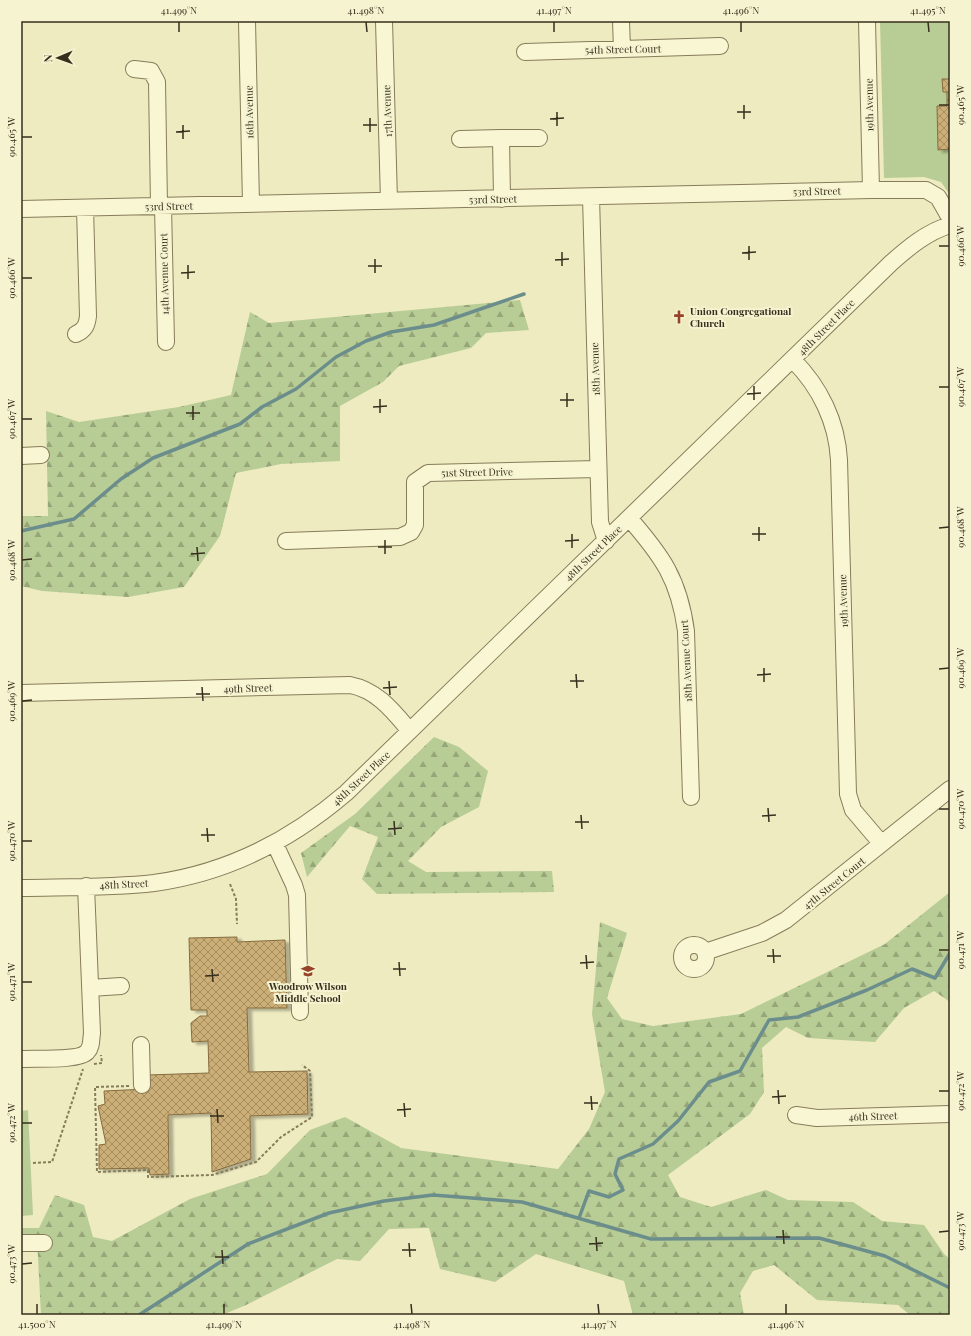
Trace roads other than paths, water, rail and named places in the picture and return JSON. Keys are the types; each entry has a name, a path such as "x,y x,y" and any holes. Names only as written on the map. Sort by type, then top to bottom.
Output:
{"street":[{"name":"16th Avenue","path":"247,21 251,204"},
{"name":"17th Avenue","path":"384,21 389,201"},
{"path":"621,21 622,49"},
{"name":"19th Avenue","path":"867,21 871,190"},
{"name":"54th Street Court","path":"525,52 720,46"},
{"name":"14th Avenue Court","path":"134,69 151,71 157,82 166,342"},
{"path":"501,138 502,199"},
{"path":"460,139 539,138"},
{"name":"53rd Street","path":"21,209 926,190 938,197 950,218"},
{"name":"18th Avenue","path":"590,197 600,522 606,541"},
{"path":"76,334 84,330 87,324 88,316 85,208"},
{"name":"48th Street Place","path":"225,865 274,844 321,814 346,793 793,360 891,263 910,247 936,229 950,225"},
{"name":"19th Avenue","path":"793,360 806,373 813,384 829,415 836,437 839,460 848,794 853,810 881,844"},
{"path":"21,456 42,455"},
{"name":"51st Street Drive","path":"286,540 400,537 411,532 415,525 416,482 428,474 598,469"},
{"name":"18th Avenue Court","path":"629,518 655,548 671,575 684,615 686,631 690,797"},
{"name":"49th Street","path":"21,693 350,685 361,687 378,697 410,731"},
{"name":"47th Street Court","path":"705,952 762,933 786,920 950,789"},
{"path":"274,844 294,885 297,895 300,1012"},
{"name":"48th Street","path":"21,888 155,882 210,871 225,865"},
{"path":"21,1059 76,1057 87,1052 90,1048 92,1033 86,886"},
{"path":"90,988 121,986"},
{"path":"140,1046 142,1085"},
{"name":"46th Street","path":"796,1115 817,1118 950,1114"},
{"path":"21,1243 44,1243"}],"waterway":[{"path":"21,531 74,519 121,479 153,458 240,424 262,407 296,389 336,357 366,341 391,332 434,325 524,294"},
{"path":"579,1218 589,1191 609,1197 623,1190 615,1174 619,1159 653,1144 678,1121 709,1082 740,1071 769,1020 798,1017 867,990 912,969 935,978 950,953"},
{"path":"139,1315 248,1244 329,1213 384,1201 433,1195 522,1202 651,1239 819,1238 885,1256 950,1288"}],"place":[{"name":"Union Congregational Church","path":"679,317"},
{"name":"Woodrow Wilson Middle School","path":"308,971"}]}
